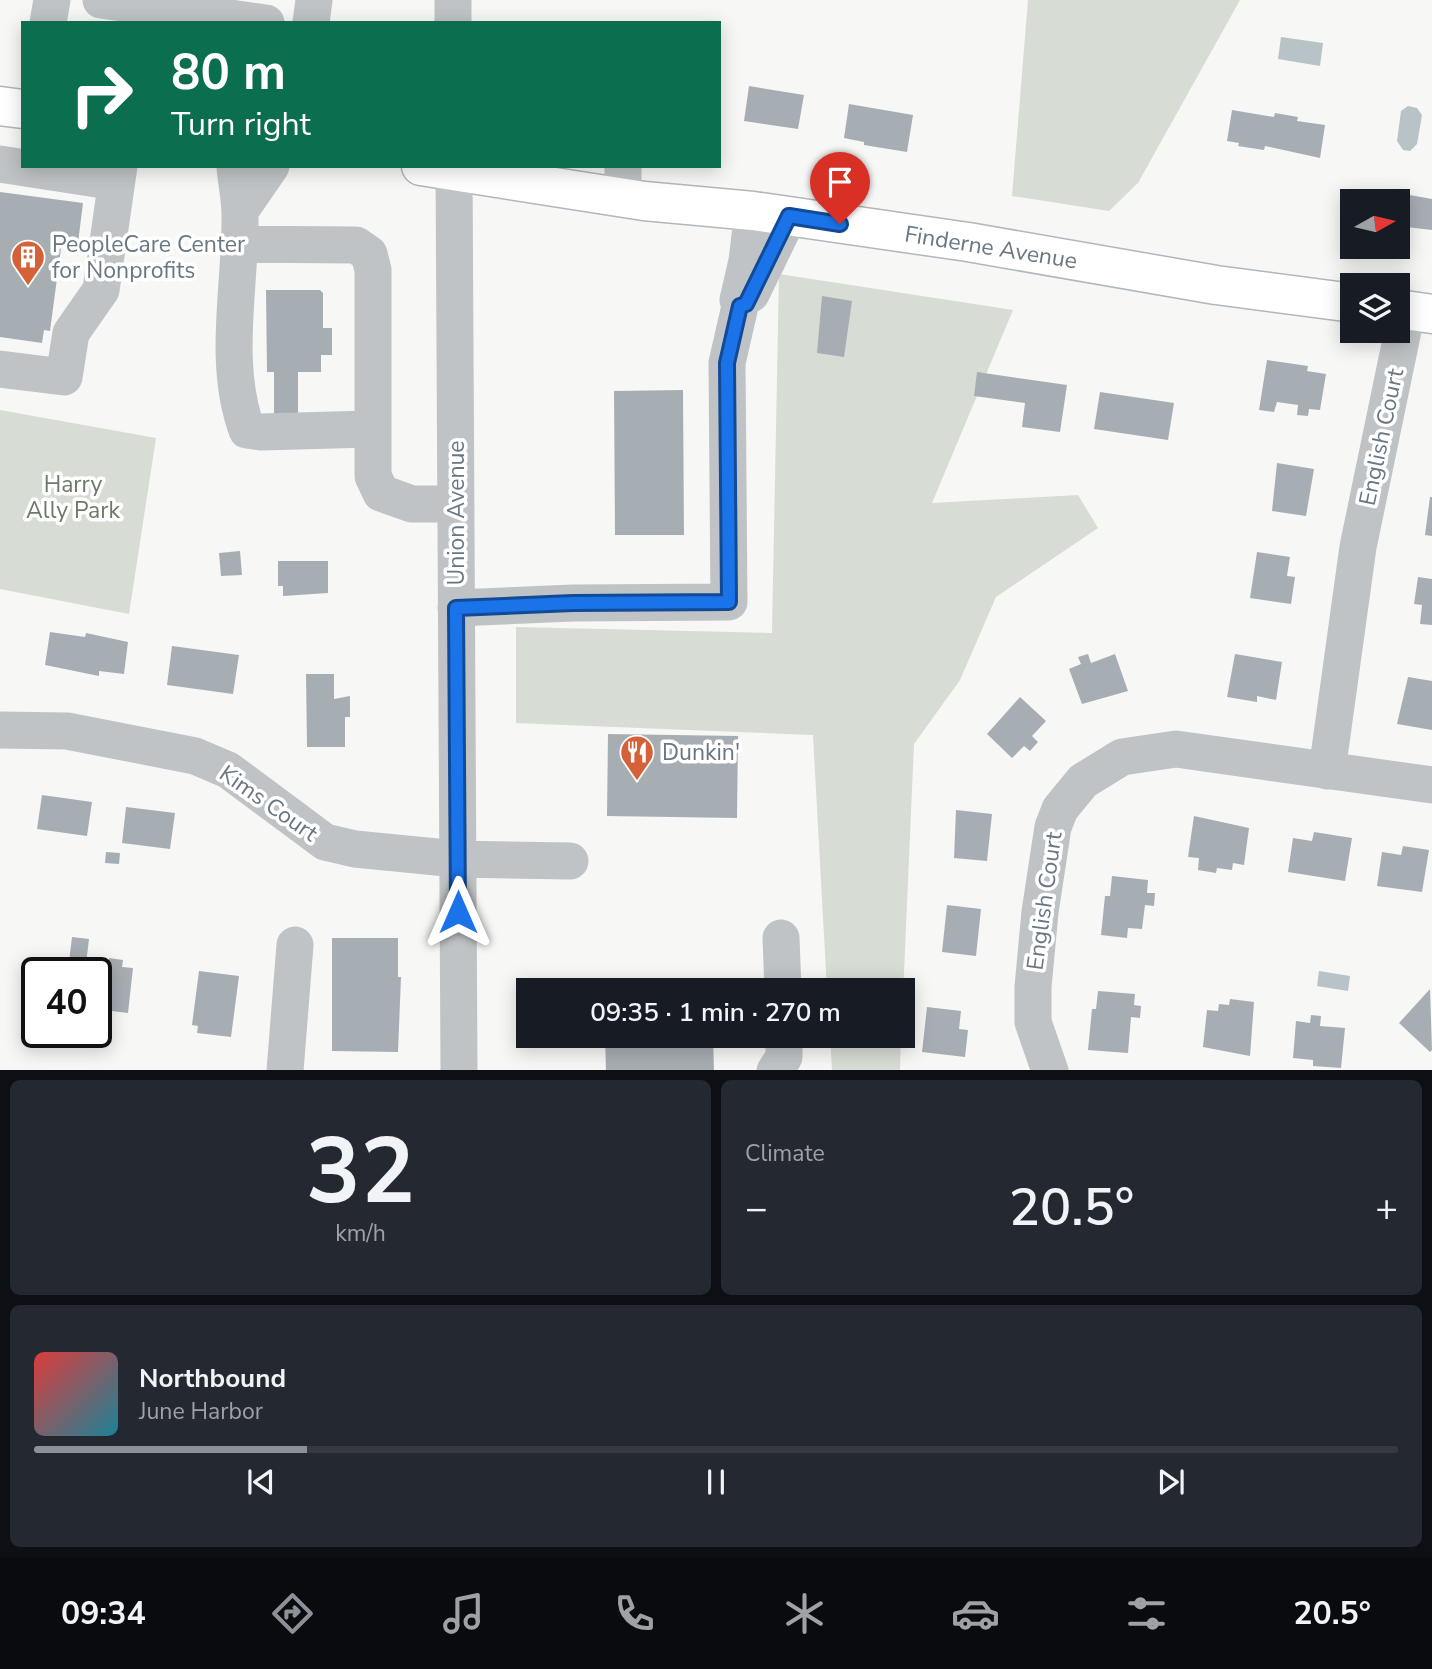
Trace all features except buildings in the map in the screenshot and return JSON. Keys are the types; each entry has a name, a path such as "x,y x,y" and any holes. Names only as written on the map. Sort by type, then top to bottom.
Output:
{"main road":[{"path":"0,106 21,109"},
{"name":"Finderne Avenue","path":"443,168 623,182 771,214 968,242 1216,285 1340,301"}],"street":[{"path":"48,21 52,0"},
{"path":"101,0 252,21"},
{"path":"311,21 314,0"},
{"path":"453,0 453,21"},
{"path":"0,164 21,166"},
{"path":"0,369 64,377 71,333 101,290 118,174 47,168"},
{"path":"235,168 240,228 235,352 238,406 247,430 261,432 370,429"},
{"path":"240,228 270,168"},
{"name":"Union Avenue","path":"443,168 456,504 459,1070"},
{"path":"456,608 573,603 729,602 727,363 747,261 771,214"},
{"path":"240,228 356,244 369,254 373,271 370,429 373,476 381,493 412,504 456,504"},
{"name":"English Court","path":"1327,771 1358,547 1412,312"},
{"name":"Kims Court","path":"0,730 67,731 195,756 229,770 325,842 355,849 457,859 570,861"},
{"name":"English Court","path":"1050,1070 1034,1022 1033,986 1040,912 1053,827 1060,809 1083,781 1122,757 1176,749 1432,785"},
{"path":"781,938 783,978"},
{"path":"285,1070 295,945"},
{"path":"775,1070 784,1057 784,1048"}],"green space":[{"path":"1028,0 1240,0 1138,183 1109,211 1012,196"},
{"path":"779,274 1013,310 932,503 1078,495 1098,528 996,597 960,680 914,744 904,978 826,978 813,735 516,723 516,627 772,633"},
{"name":"Harry Ally Park","path":"0,410 156,438 129,614 0,589"},
{"path":"831,1048 901,1048 900,1070 832,1070"}],"shaded area":[{"path":"1281,37 1323,43 1320,66 1278,59"},
{"path":"1408,106 1417,108 1422,115 1417,144 1410,151 1403,150 1397,141 1401,111"},
{"path":"1319,971 1350,976 1348,991 1317,986"}],"place":[{"name":"PeopleCare Center for Nonprofits","path":"28,287"},
{"name":"Dunkin'","path":"637,782"}],"route":[{"path":"458,912 456,608 573,603 729,602 727,363 740,306 746,304 789,216 840,224"}]}
